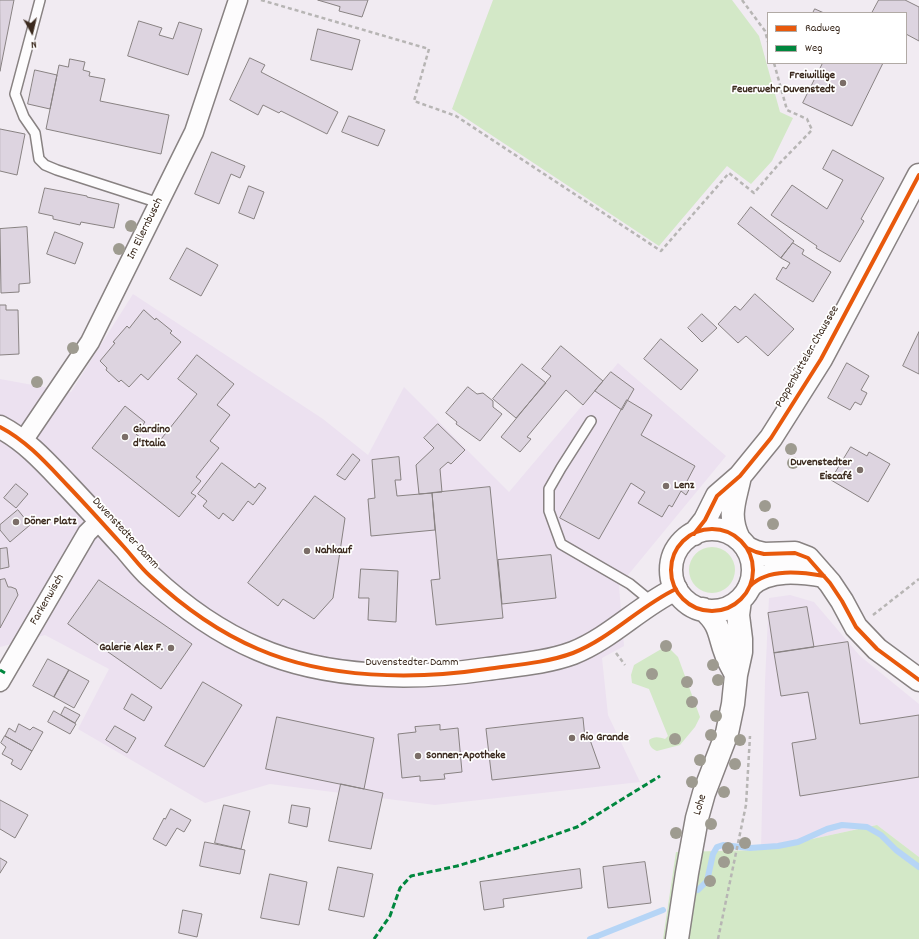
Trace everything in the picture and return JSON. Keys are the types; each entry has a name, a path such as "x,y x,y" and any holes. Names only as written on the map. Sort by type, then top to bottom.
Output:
{"main road":[{"name":"Poppenbütteler Chaussee","path":"694,534 705,520 717,496 740,476 771,438 821,359 919,175"},
{"name":"Duvenstedter Damm","path":"0,427 23,441 44,460 149,575 179,601 216,627 258,649 308,665 379,674 436,674 464,673 539,661 572,653 588,646 652,602 676,589"},
{"name":"Poppenbütteler Chaussee","path":"740,476 732,517 733,526 743,544"},
{"path":"736,675 726,655 718,627 712,617 703,609 688,602 676,589 672,571 674,558 680,545 694,534 707,530 716,529 728,532 756,552 764,554 796,553 813,562 842,601 856,627 877,649 919,680"},
{"path":"743,544 753,564 753,575 745,593"},
{"path":"703,609 711,610 725,608 745,593 760,579 779,574 801,573 824,576"},
{"name":"Lohe","path":"677,939 697,818 704,793 727,733 733,704 736,675 742,652 738,615 745,593"}],"street":[{"name":"Im Ellernbusch","path":"23,441 90,342 194,132 238,0"},
{"name":"Farkenwisch","path":"2,675 87,533 100,520"}],"lane":[{"path":"40,0 15,94 24,117 35,133 38,160 57,170 159,203"},
{"path":"591,421 549,489 549,511 561,544 630,584 652,602"}],"path":[{"path":"261,0 429,50 414,101 456,116 661,251 730,173 754,193 778,165 812,130 807,119 786,110 774,64"},
{"path":"742,0 765,31 767,38"},
{"path":"856,627 919,579"},
{"path":"718,939 746,805 750,729"}],"shaded area":[{"path":"133,294 323,419 368,455 404,387 509,492 618,363 726,456 619,586 624,646 602,658 608,715 640,782 435,805 270,784 205,803 78,729 109,669 45,635 0,647 0,379 71,392"},
{"path":"790,595 814,602 860,656 919,704 919,857 877,825 761,850 765,681 769,598"}],"green space":[{"path":"493,0 732,0 759,36 780,112 793,118 772,161 751,184 727,166 659,246 452,109"},
{"path":"707,547 717,547 725,551 731,557 735,565 735,575 731,583 725,589 717,593 707,593 699,589 693,583 689,575 689,565 693,557 699,551"},
{"path":"663,648 670,649 678,657 700,717 695,727 680,745 657,751 651,747 649,740 657,737 665,739 668,736 649,689 632,683 631,675 634,665"},
{"path":"877,825 919,857 919,939 663,939 676,852 761,850"}],"building":[{"path":"0,0 14,0 0,71"},
{"path":"318,0 368,0 362,17 339,11 340,7"},
{"path":"879,0 905,0 919,7 919,41 907,35 907,12 873,12"},
{"path":"815,9 822,12 814,12"},
{"path":"139,21 162,28 159,35 173,39 179,22 202,29 188,75 128,56"},
{"path":"318,29 360,40 352,70 311,60"},
{"path":"250,58 265,65 261,72 338,112 327,134 281,111 279,113 263,105 258,115 230,100"},
{"path":"70,59 85,62 83,70 90,72 89,76 105,79 100,101 169,115 161,154 46,129 59,65 68,67"},
{"name":"Freiwillige Feuerwehr Duvenstedt","path":"822,64 883,64 852,126 803,103"},
{"path":"35,70 57,75 50,109 28,104"},
{"path":"349,116 385,130 378,146 342,132"},
{"path":"0,129 25,134 17,175 0,171"},
{"path":"833,150 884,178 861,219 864,221 840,262 816,248 817,246 771,215 792,185 827,209 843,180 823,169"},
{"path":"212,152 245,166 240,178 231,174 219,204 195,194"},
{"path":"249,186 264,192 254,219 239,213"},
{"path":"45,188 119,204 114,228 81,222 80,225 53,219 53,216 39,213"},
{"path":"751,207 794,241 781,258 738,224"},
{"path":"27,227 30,283 19,284 19,292 1,293 0,229"},
{"path":"55,232 83,243 75,264 47,254"},
{"path":"793,243 804,250 802,254 831,272 813,302 776,279 783,267 786,269 790,263 781,258"},
{"path":"187,248 218,265 201,296 170,279"},
{"path":"755,294 794,329 768,356 746,336 738,343 718,324 735,306 740,310"},
{"path":"0,305 6,305 6,310 18,310 19,354 0,355"},
{"path":"144,310 155,320 156,318 172,331 170,333 181,342 148,380 141,374 129,387 121,380 119,382 106,370 107,368 100,361 115,343 113,342 127,326 129,328"},
{"path":"702,314 717,328 702,342 688,328"},
{"path":"919,332 919,374 903,366"},
{"path":"661,339 698,370 681,390 644,359"},
{"path":"561,346 603,381 583,405 566,390 527,437 531,439 520,452 501,437 551,376 542,369"},
{"path":"197,355 234,384 217,405 230,415 210,441 219,448 196,477 201,481 191,493 196,496 179,517 92,448 125,406 145,422 136,434 154,448 197,394 178,379"},
{"path":"847,363 869,376 861,390 867,393 861,405 855,402 850,410 828,398"},
{"path":"522,364 546,383 516,418 493,399"},
{"path":"611,372 634,389 622,410 595,391"},
{"path":"468,387 477,394 483,393 493,401 493,407 502,414 480,441 456,424 457,422 446,413"},
{"path":"627,400 652,415 641,435 695,466 686,483 691,486 686,495 681,491 672,507 669,505 662,517 638,503 645,492 631,483 599,539 560,518"},
{"path":"438,424 465,450 451,464 448,462 440,469 442,492 419,494 416,465 434,448 424,438"},
{"path":"851,447 867,456 869,452 890,464 868,502 831,480"},
{"path":"353,454 360,460 345,480 337,475"},
{"path":"399,457 401,480 395,480 397,496 432,493 435,530 371,536 368,499 375,498 372,460"},
{"path":"222,463 255,488 259,483 266,488 253,505 248,501 233,521 223,513 219,519 203,506 207,501 198,494"},
{"path":"16,484 28,494 16,508 4,498"},
{"path":"490,487 503,618 436,625 431,580 440,579 432,493"},
{"name":"Nahkauf","path":"315,496 345,518 333,598 314,619 283,599 278,606 248,583"},
{"path":"18,510 30,525 10,542 0,530 0,525"},
{"path":"7,548 9,567 0,569 0,549"},
{"path":"551,555 556,598 502,604 498,560"},
{"path":"361,569 398,571 396,622 368,620 369,598 359,598"},
{"path":"5,579 8,587 16,589 18,595 0,628 0,580"},
{"path":"99,580 192,644 161,689 68,624"},
{"path":"807,607 814,647 774,653 768,613"},
{"path":"848,642 860,724 919,715 919,777 800,796 792,743 816,739 808,692 781,696 774,653"},
{"path":"48,659 69,670 54,697 33,686"},
{"path":"69,670 89,681 74,708 54,697"},
{"path":"203,682 242,705 204,767 165,746"},
{"path":"132,694 152,707 144,721 124,709"},
{"path":"65,707 80,715 75,723 61,715"},
{"path":"54,711 76,724 70,734 48,722"},
{"path":"277,717 374,738 364,789 266,769"},
{"path":"583,718 585,738 589,737 600,768 492,780 486,729"},
{"path":"19,724 30,730 33,727 43,732 32,751 5,736 9,728 15,732"},
{"path":"440,725 440,730 458,728 462,772 444,774 445,779 420,781 420,776 402,778 398,734 416,732 415,727"},
{"path":"115,726 136,738 127,753 106,740"},
{"path":"5,736 32,751 21,770 11,764 13,760 2,754 6,747 1,743"},
{"path":"341,784 383,793 371,849 329,841"},
{"path":"0,800 28,815 15,838 0,829"},
{"path":"224,805 250,811 241,849 215,843"},
{"path":"292,805 310,808 307,827 289,823"},
{"path":"171,809 191,820 184,832 177,828 166,846 153,839 164,818 165,819"},
{"path":"205,842 245,850 240,874 200,866"},
{"path":"0,858 7,862 0,873"},
{"path":"645,862 651,903 608,908 603,867"},
{"path":"338,867 373,874 364,917 329,910"},
{"path":"580,869 582,888 503,899 504,907 484,910 480,882"},
{"path":"270,874 307,882 299,925 261,918"},
{"path":"183,910 202,914 197,937 179,933"}],"waterway":[{"path":"698,890 707,881 713,854 717,847 723,845 750,848 778,846 798,842 827,829 842,825 867,827 881,835 896,850 919,867"},
{"path":"590,939 663,910"}],"marked path":[{"path":"0,670 5,673"},
{"path":"374,939 390,916 400,888 411,876 457,866 520,847 577,827 660,776"}],"cycle path":[{"path":"694,534 705,520 717,496 740,476 771,438 821,359 919,175"},
{"path":"0,427 28,446 52,469 140,566 162,587 188,608 229,635 258,649 285,659 313,666 371,674 430,675 459,673 552,659 587,647 613,631 650,604 676,589"},
{"path":"712,529 728,533 741,541 749,554 753,570 749,586 741,599 728,607 712,611 696,607 683,599 675,586 671,570 675,554 683,541 696,533 712,529"},
{"path":"747,548 764,554 795,553 808,558 830,583 856,627 877,649 919,680"},
{"path":"750,586 757,580 775,574 805,573 824,576"}],"place":[{"name":"Freiwillige Feuerwehr Duvenstedt","path":"843,83"},
{"name":"Giardino d'Italia","path":"125,437"},
{"name":"Duvenstedter Eiscafé","path":"860,470"},
{"name":"Lenz","path":"666,486"},
{"name":"Döner Platz","path":"16,522"},
{"name":"Nahkauf","path":"307,551"},
{"name":"Galerie Alex F.","path":"171,648"},
{"name":"Rio Grande","path":"572,738"},
{"name":"Sonnen-Apotheke","path":"418,756"}]}
